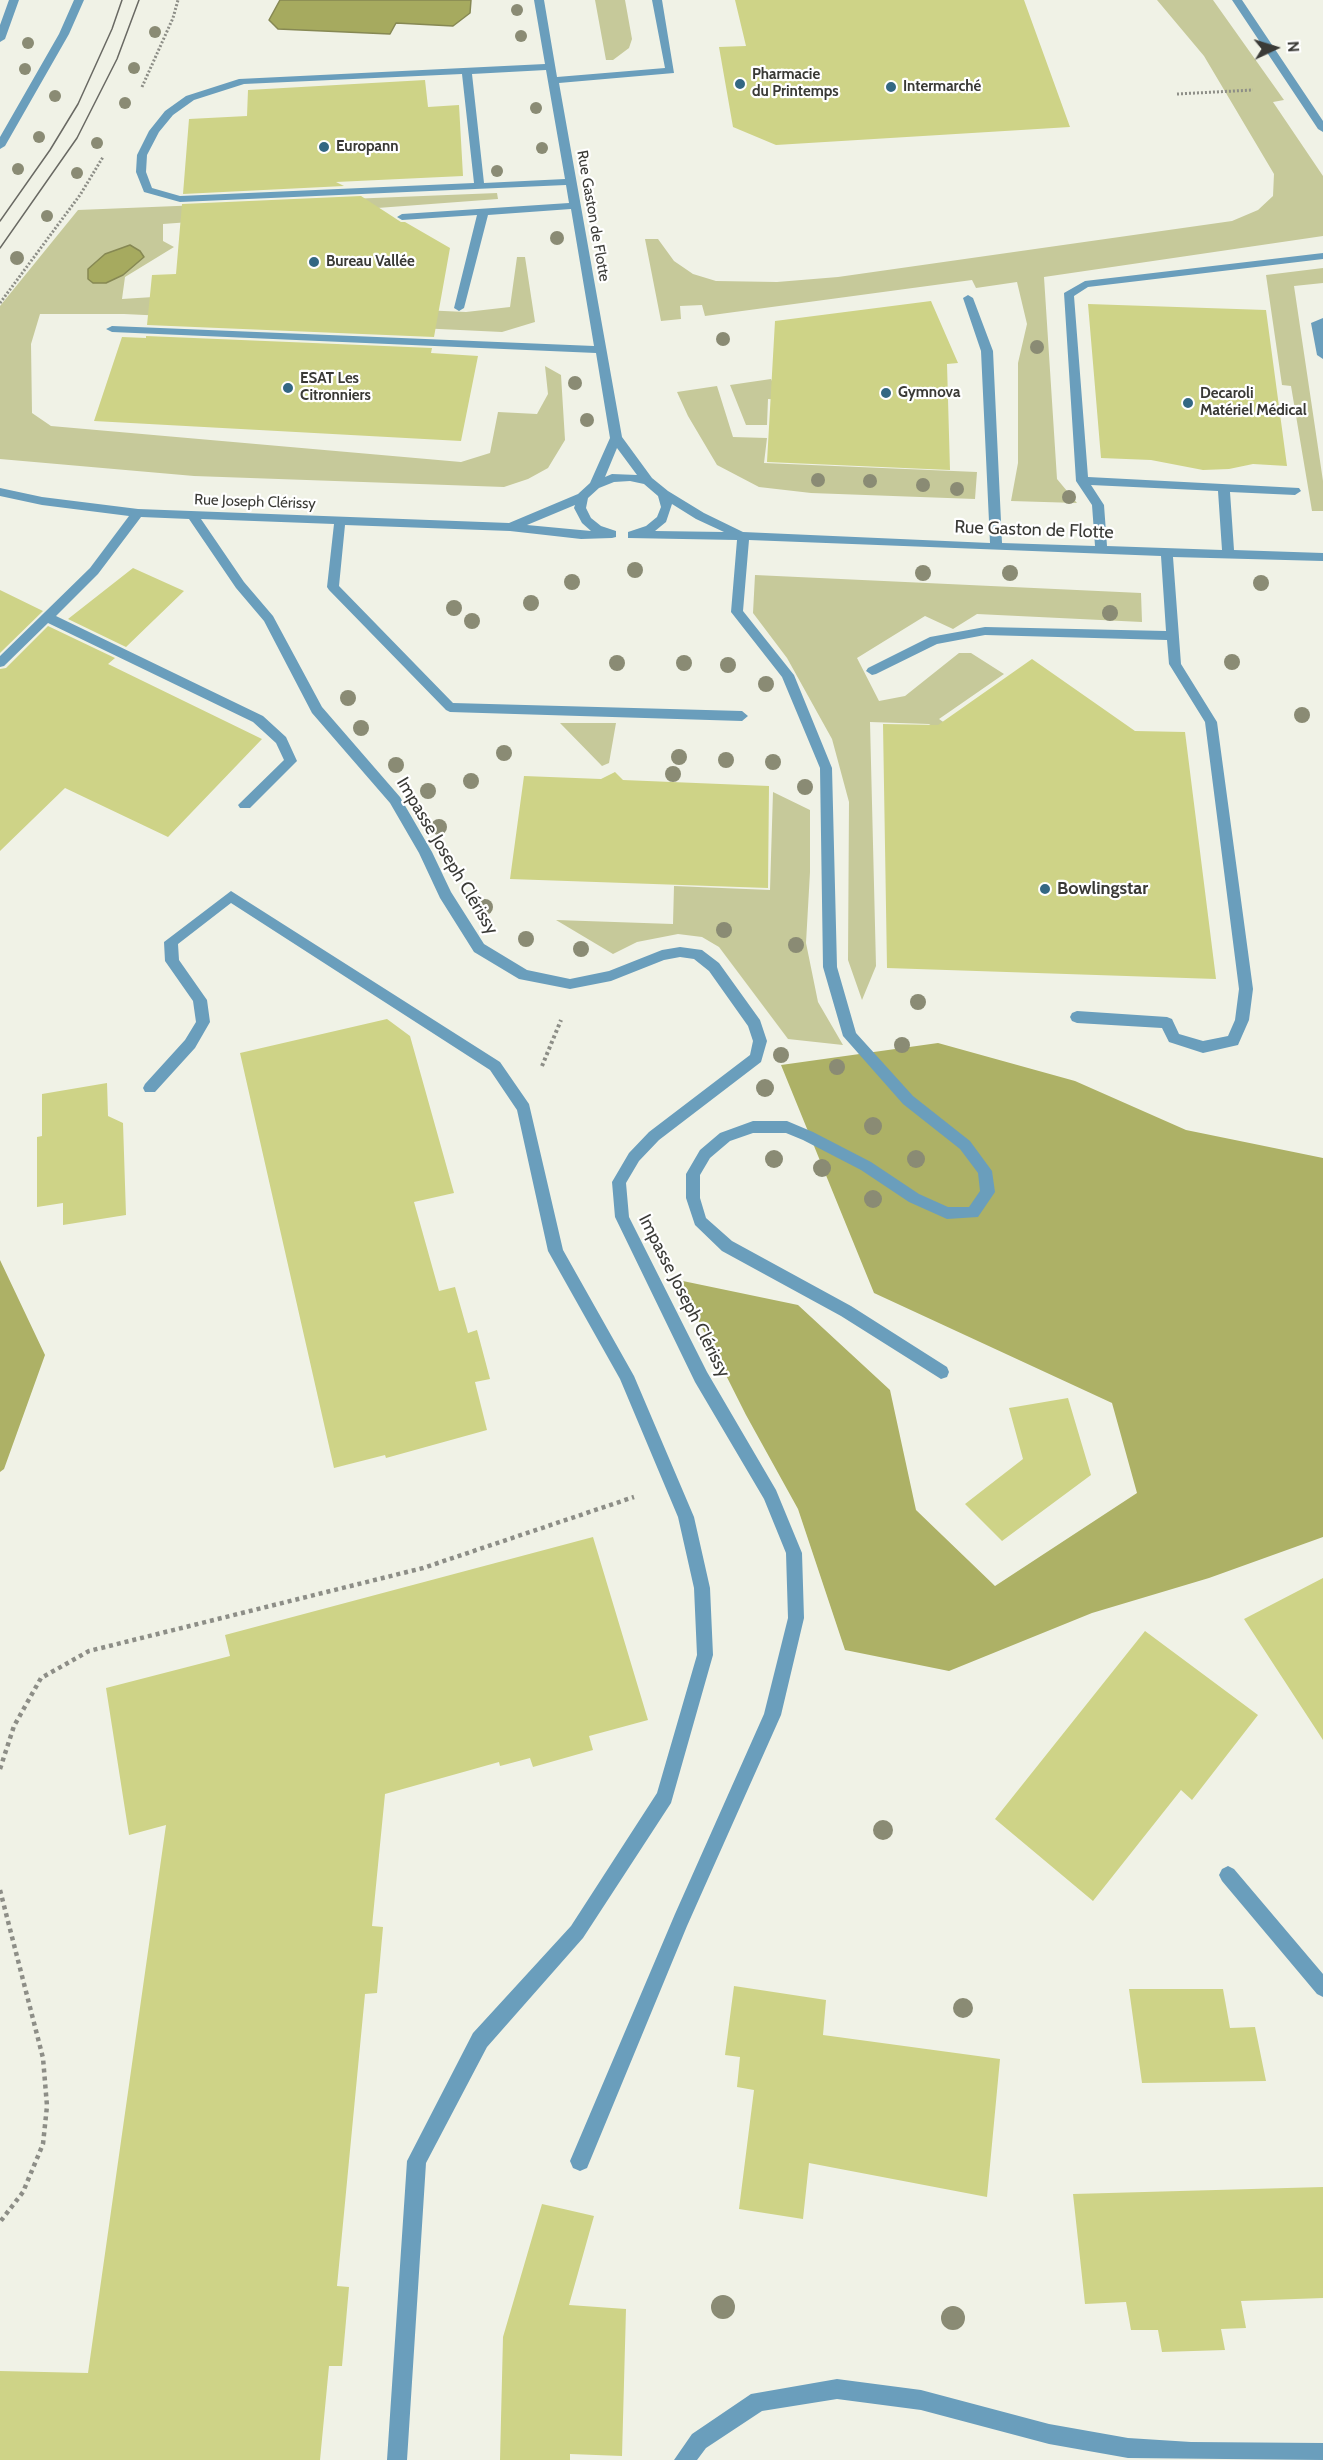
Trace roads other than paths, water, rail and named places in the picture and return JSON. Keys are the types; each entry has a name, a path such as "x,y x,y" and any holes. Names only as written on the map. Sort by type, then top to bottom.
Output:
{"street":[{"path":"0,1 15,0 0,39"},
{"path":"0,146 64,34 79,0"},
{"name":"Rue Gaston de Flotte","path":"539,0 616,438 648,481 664,494 700,516 743,536"},
{"path":"552,80 670,71 657,0"},
{"path":"1237,0 1323,129"},
{"path":"551,67 243,81 214,88 190,98 169,113 154,130 142,155 141,172 148,190 180,199 570,182"},
{"path":"467,71 479,185"},
{"path":"402,217 574,206"},
{"path":"459,308 483,212"},
{"path":"1101,550 1098,505 1082,481 1068,295 1086,284 1323,256"},
{"path":"968,298 987,351 996,547"},
{"path":"1323,321 1317,323 1323,356"},
{"path":"112,329 600,350"},
{"path":"582,497 595,484 616,438"},
{"path":"595,484 612,478 630,477 648,481"},
{"path":"1082,481 1295,491"},
{"path":"1224,488 1228,555"},
{"name":"Rue Joseph Clérissy","path":"0,492 42,501 138,513 510,527 581,535 612,534"},
{"name":"Rue Gaston de Flotte","path":"632,535 650,529 662,519 667,507 664,494"},
{"name":"Rue Gaston de Flotte","path":"582,497 580,508 586,520 597,529 612,534 743,536 1323,560"},
{"name":"Rue Joseph Clérissy","path":"510,527 582,497"},
{"path":"0,663 94,571 138,513"},
{"name":"Impasse Joseph Clérissy","path":"192,515 240,585 269,619 317,710 395,800 425,852 445,894 479,948 525,975 570,984 611,976 662,955 680,952 697,954 714,967 755,1024 760,1041 756,1058 654,1137 634,1157 619,1182 622,1218 701,1377 771,1495 794,1553 795,1618 772,1715 681,1920 580,2161"},
{"path":"340,520 333,587 450,707 742,717"},
{"path":"743,536 737,612 788,675 825,768 830,968 850,1036 908,1100 965,1145 985,1171 988,1192 973,1213 947,1213 914,1198 866,1166 807,1136 786,1127 753,1127 725,1137 705,1154 693,1174 693,1198 700,1221 727,1246 846,1311 940,1372"},
{"path":"1077,1017 1167,1023 1174,1038 1203,1047 1233,1041 1242,1020 1246,989 1211,722 1175,664 1167,552"},
{"path":"47,617 258,719 281,740 291,761 245,805"},
{"path":"872,671 934,640 985,631 1174,636"},
{"path":"150,1088 190,1044 202,1022 200,1000 172,961 171,942 231,896 495,1066 524,1108 556,1251 626,1376 686,1517 702,1588 705,1655 665,1797 577,1932 480,2040 417,2161 397,2460"},
{"path":"1228,1875 1323,1988"},
{"path":"684,2460 699,2441 758,2401 837,2389 921,2400 1049,2434 1128,2448 1191,2452 1323,2453"}],"tram line":[{"path":"0,221 50,150 78,104 112,29 122,0"},
{"path":"0,248 77,138 117,59 139,0"}],"place":[{"name":"Pharmacie du Printemps","path":"740,84"},
{"name":"Intermarché","path":"891,87"},
{"name":"Europann","path":"324,147"},
{"name":"Bureau Vallée","path":"314,262"},
{"name":"ESAT Les Citronniers","path":"288,388"},
{"name":"Gymnova","path":"886,393"},
{"name":"Decaroli Matériel Médical","path":"1188,403"},
{"name":"Bowlingstar","path":"1045,889"}]}
